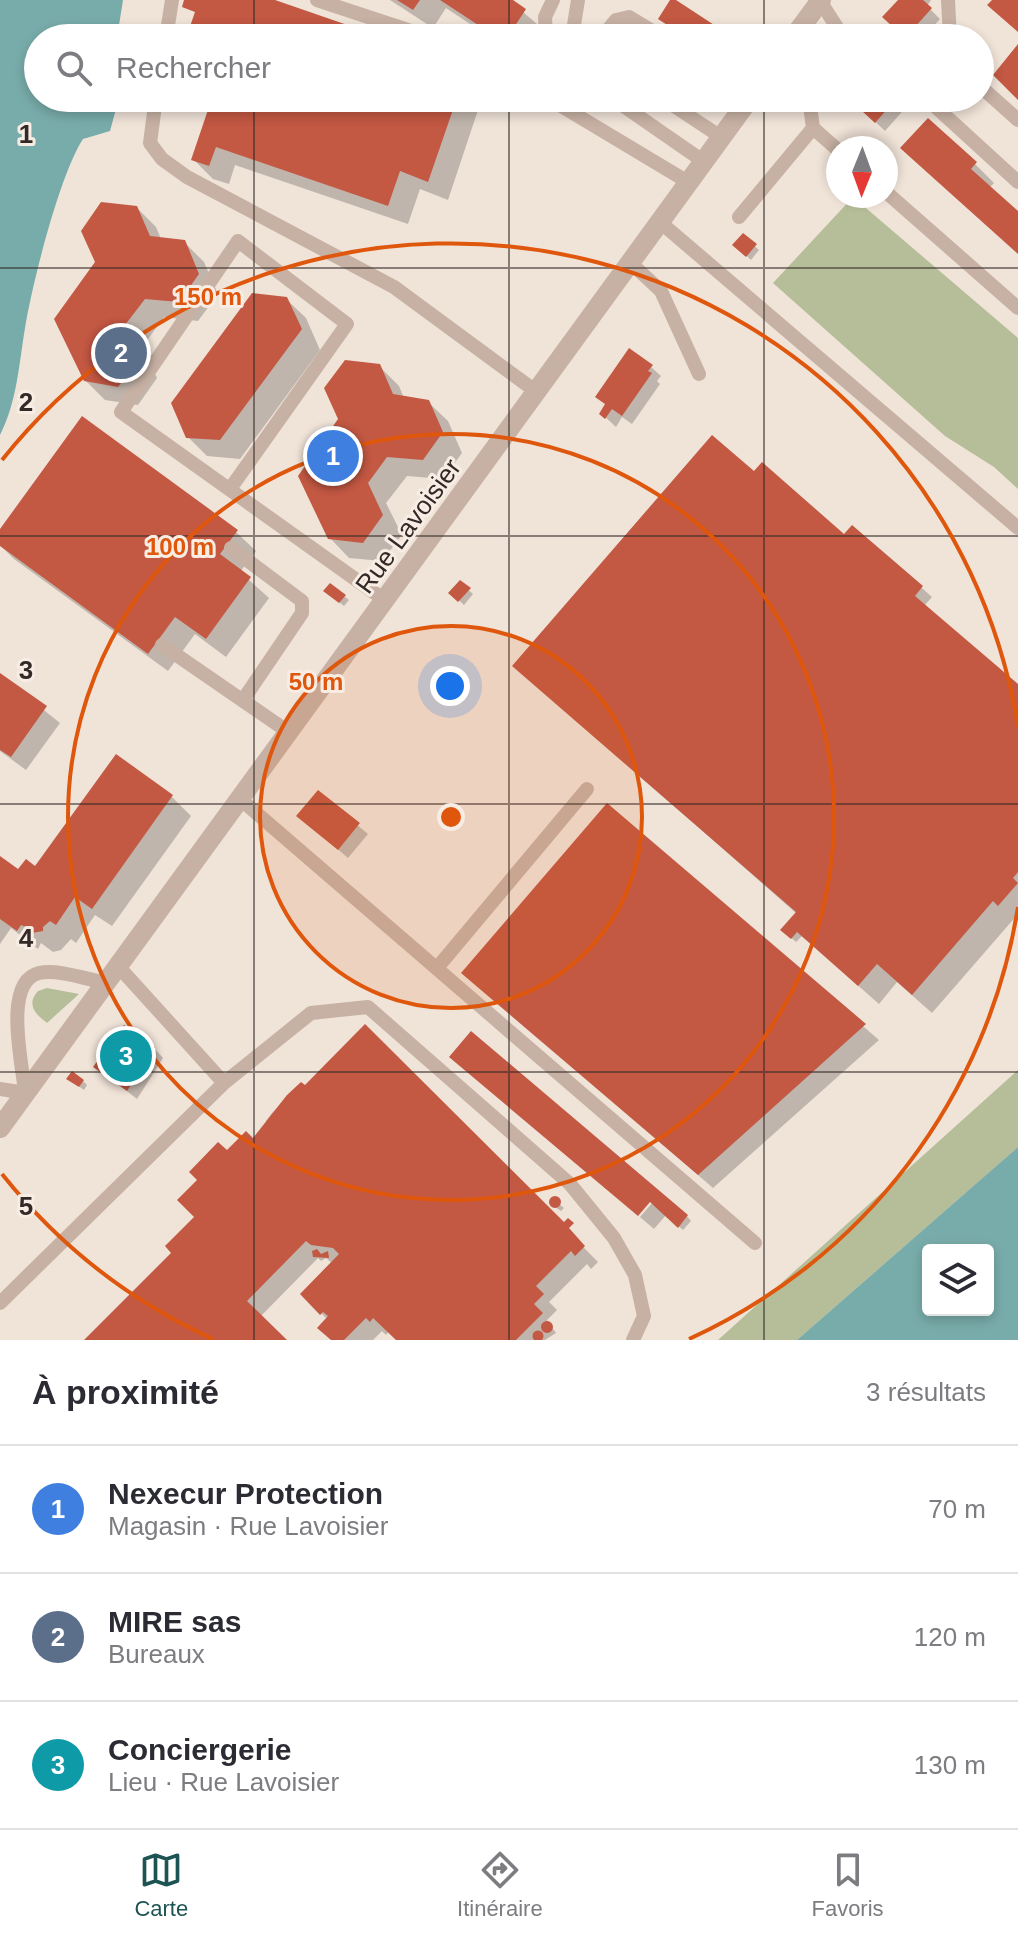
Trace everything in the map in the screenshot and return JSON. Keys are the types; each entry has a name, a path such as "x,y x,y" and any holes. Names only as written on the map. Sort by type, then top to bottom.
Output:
{"street":[{"path":"803,24 821,0"},
{"name":"Rue Lavoisier","path":"0,1128 287,731 632,264 740,112"}],"lane":[{"path":"168,24 172,0"},
{"path":"317,0 390,24"},
{"path":"545,24 545,17 553,0"},
{"path":"574,24 578,0"},
{"path":"821,0 835,24"},
{"path":"948,0 949,24"},
{"path":"613,24 629,17 641,24"},
{"path":"994,99 1018,120"},
{"path":"154,112 150,143 162,159 187,177 394,287 538,393"},
{"path":"571,112 688,182"},
{"path":"632,112 703,161"},
{"path":"683,112 721,137"},
{"path":"811,112 813,128 826,139"},
{"path":"941,112 1018,182"},
{"path":"739,217 813,128"},
{"path":"898,203 1018,308"},
{"path":"660,222 1018,528"},
{"path":"230,489 347,324 238,241 121,412 386,601"},
{"path":"632,264 661,291 699,374"},
{"path":"231,548 302,601 302,613 243,700"},
{"path":"162,645 287,731"},
{"path":"437,968 587,789"},
{"path":"239,798 755,1243"},
{"path":"0,1089 25,1093 16,1013 21,988 27,979 38,973 112,974 224,1083"},
{"path":"0,1303 224,1083 311,1013 368,1007 570,1184 614,1238 635,1275 644,1316 633,1340"}],"green space":[{"path":"843,208 866,208 1018,338 1018,489 994,467 945,436 773,283"},
{"path":"47,988 79,994 47,1023 32,1004 38,991"},
{"path":"1018,1070 1018,1147 797,1340 718,1340"}],"water":[{"path":"0,0 123,0 119,24 24,24 24,112 115,112 110,131 83,139 65,177 40,258 14,396 0,435"},
{"path":"1018,1147 1018,1340 797,1340"}],"building":[{"path":"184,0 275,0 344,24 191,24 195,12 182,7"},
{"path":"397,0 420,0 413,10"},
{"path":"440,0 513,0 526,9 516,24 477,24"},
{"path":"670,0 676,0 713,24 666,24 658,19"},
{"path":"898,0 923,0 932,8 918,24 890,24 882,17"},
{"path":"992,0 1018,0 1018,32 987,5"},
{"path":"1018,44 1018,100 994,74"},
{"path":"207,112 452,112 428,182 400,171 388,206 216,147 209,166 191,160"},
{"path":"863,112 885,112 875,123"},
{"path":"928,118 977,162 971,169 1018,211 1018,254 900,148"},
{"path":"101,202 137,206 150,236 185,240 199,274 179,302 145,299 125,325 139,358 118,387 84,381 54,319 95,262 81,231"},
{"path":"743,233 757,244 746,257 732,245"},
{"path":"252,293 287,297 302,329 220,440 186,438 171,403"},
{"path":"629,348 653,365 648,371 652,373 622,416 612,409 605,419 599,414 605,404 595,397"},
{"path":"345,360 380,364 393,394 429,400 443,432 423,460 387,457 368,483 383,515 363,543 328,539 298,476 338,419 324,388"},
{"path":"82,416 238,530 220,554 251,577 206,639 175,617 148,654 0,546 0,529"},
{"path":"712,435 754,471 762,462 844,534 852,525 923,586 915,596 1018,684 1018,872 1013,878 1018,883 998,906 993,901 912,995 877,964 858,986 797,932 791,939 780,930 796,912 512,666"},
{"path":"460,580 471,588 458,602 448,593"},
{"path":"330,583 346,595 339,603 323,591"},
{"path":"0,673 47,706 11,757 0,750"},
{"path":"116,754 173,795 92,909 75,897 56,925 50,921 43,931 32,933 31,929 21,925 17,931 0,919 0,856 18,869 26,859 35,866"},
{"path":"318,790 360,823 338,850 296,816"},
{"path":"607,803 866,1024 698,1175 461,973"},
{"path":"365,1024 564,1222 568,1218 574,1223 569,1228 585,1246 575,1256 571,1251 536,1286 544,1294 534,1304 543,1313 516,1340 396,1340 373,1318 370,1322 366,1318 344,1340 331,1340 317,1328 328,1316 323,1312 320,1315 300,1294 339,1254 333,1248 311,1245 306,1241 247,1301 287,1340 84,1340 171,1253 165,1246 194,1217 177,1200 197,1180 189,1172 218,1142 227,1150 246,1131 253,1138 287,1095 301,1082 305,1085"},
{"path":"124,1025 155,1047 127,1091 93,1067"},
{"path":"471,1031 688,1215 678,1228 650,1202 638,1216 449,1057"},
{"path":"72,1071 84,1080 79,1087 66,1079"},
{"path":"555,1196 561,1202 555,1208 549,1202"},
{"path":"317,1249 321,1254 328,1251 329,1258 313,1257 312,1251"},
{"path":"547,1321 553,1327 547,1333 541,1327"},
{"path":"534,1332 542,1332 542,1340 534,1340"}],"place":[{"name":"MIRE sas","path":"121,353"},
{"name":"Nexecur Protection","path":"333,456"},
{"name":"Conciergerie","path":"126,1056"}]}
